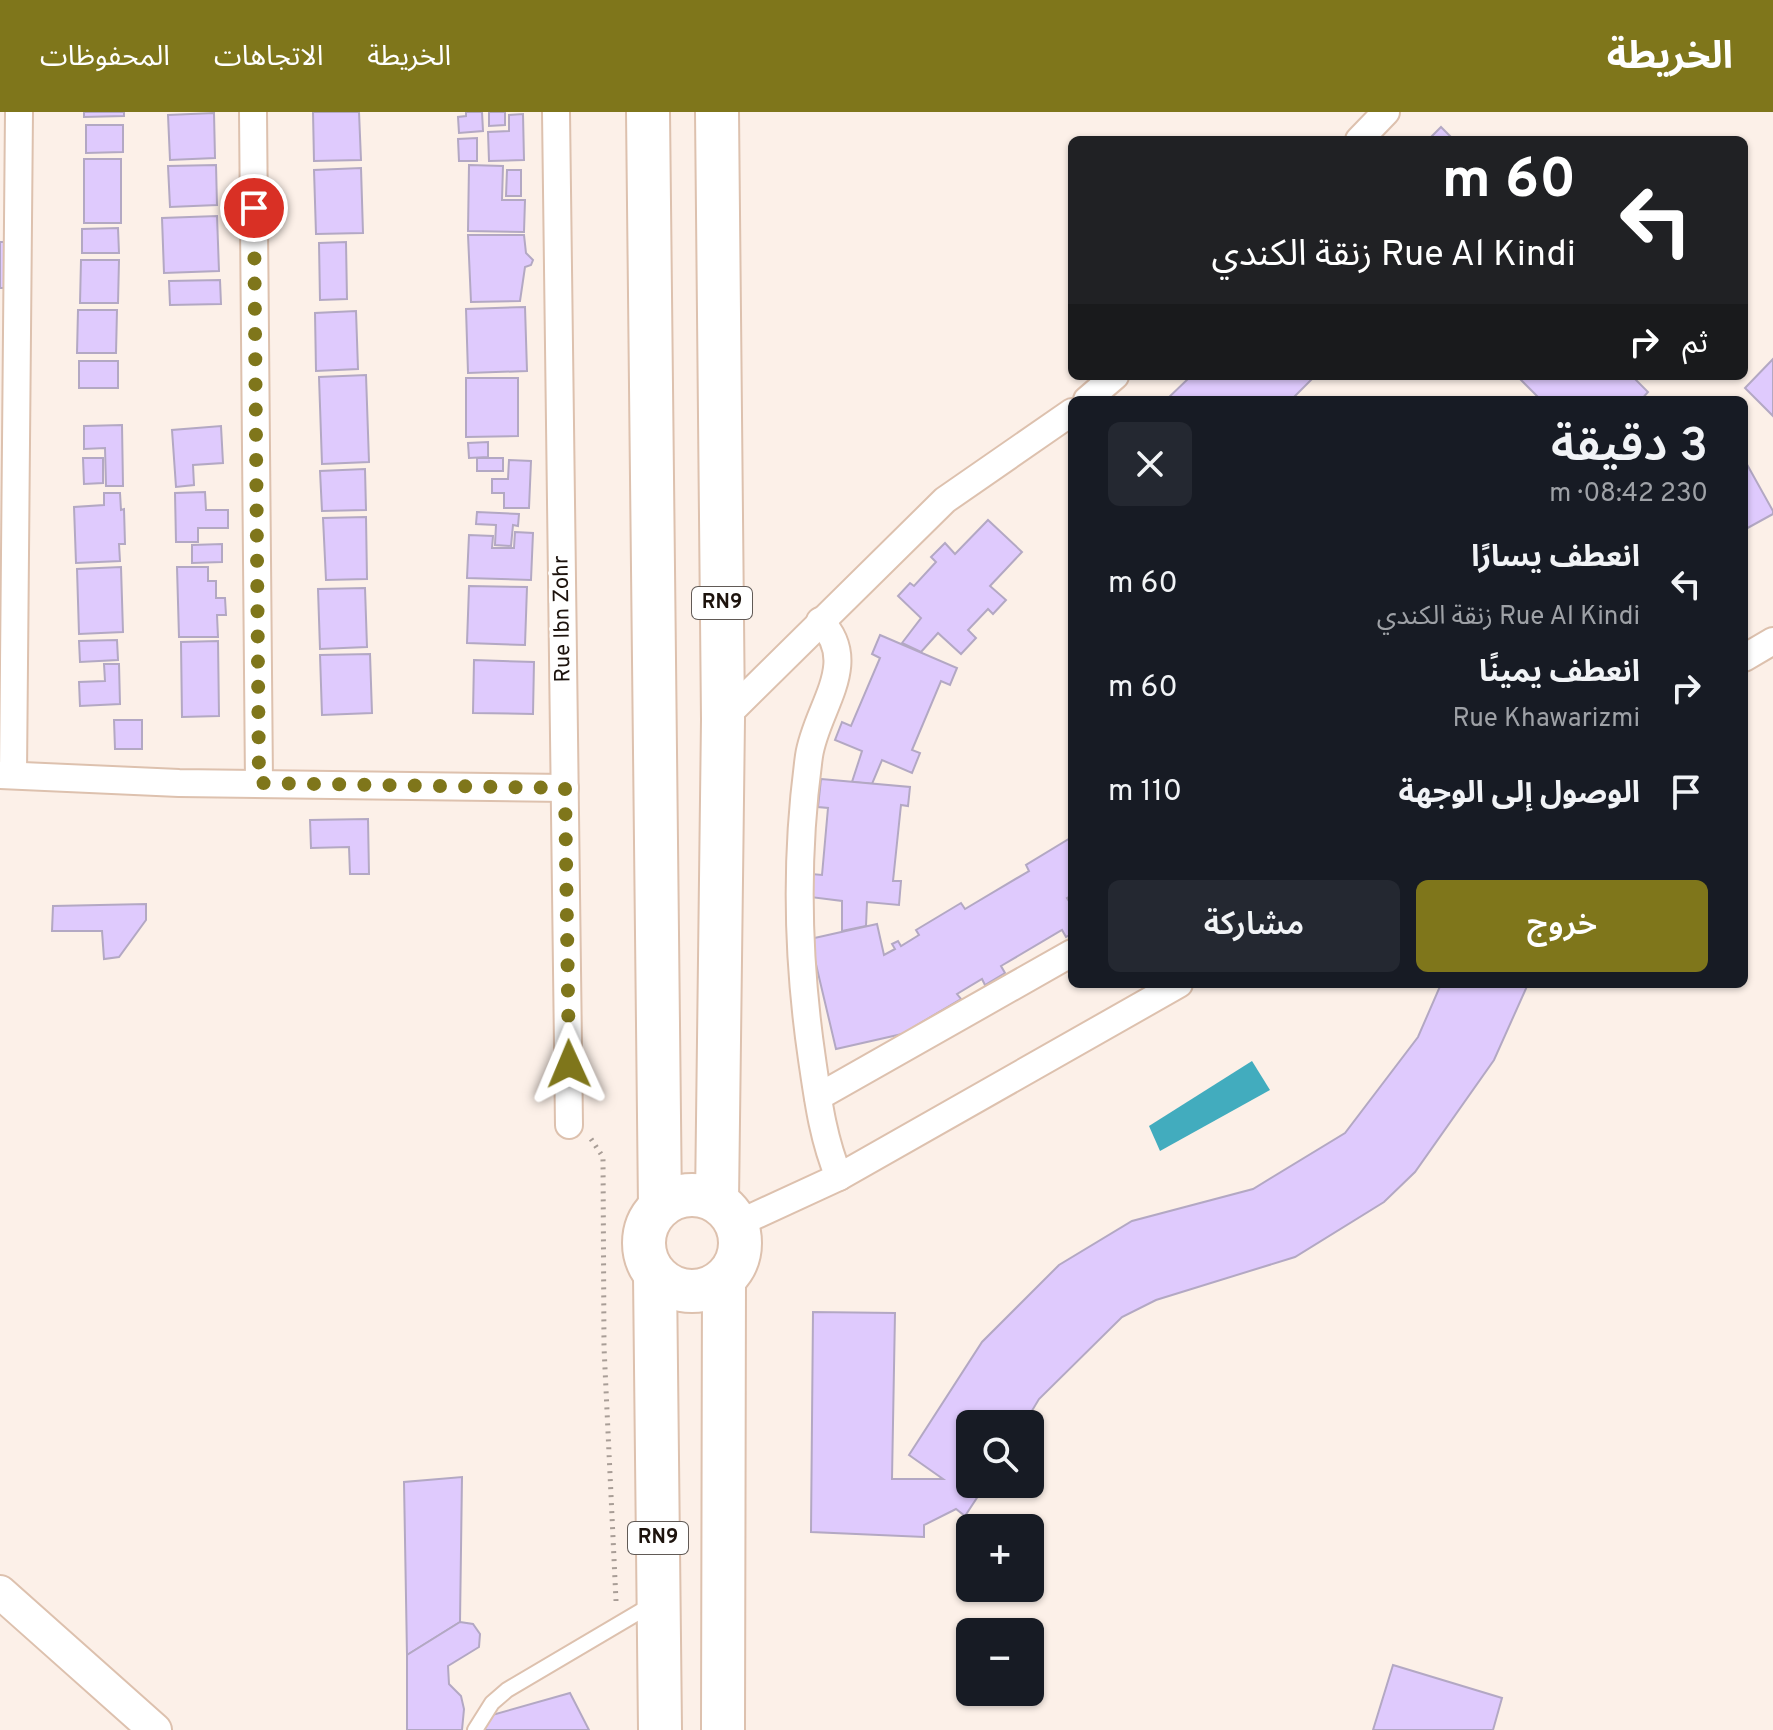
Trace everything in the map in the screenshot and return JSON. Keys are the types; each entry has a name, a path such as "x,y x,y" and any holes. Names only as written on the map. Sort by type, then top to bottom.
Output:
{"main road":[{"name":"RN9","path":"648,112 653,792 660,1207 644,1232 643,1248 655,1276 660,1730"},
{"name":"RN9","path":"717,112 727,1212 740,1239 734,1268 724,1280 723,1730"},
{"path":"660,1207 673,1198 703,1196 727,1212"},
{"path":"655,1276 681,1291 696,1292 724,1280"}],"street":[{"path":"19,112 6,774 179,783 565,788"},
{"path":"253,112 259,783"},
{"name":"Rue Ibn Zohr","path":"556,112 569,1125"},
{"path":"1363,136 1386,112"},
{"path":"1092,396 1110,380"},
{"path":"723,719 945,500 1068,415"},
{"path":"820,621 836,641 839,666 812,737 803,801 798,867 801,974 828,1152 839,1177"},
{"path":"1748,656 1773,641"},
{"path":"818,1097 1068,955"},
{"path":"727,1212 839,1177 1172,988"},
{"path":"0,1592 155,1730"}],"lane":[{"path":"475,1730 492,1703 507,1690 658,1600"}],"path":[{"path":"569,1125 592,1140 603,1157 604,1347 617,1626"}],"water":[{"path":"1252,1061 1270,1090 1160,1151 1149,1126"}],"building":[{"path":"84,112 124,112 124,116 84,117"},
{"path":"313,112 359,112 361,160 314,161"},
{"path":"466,112 482,112 483,131 459,133 458,117 466,116"},
{"path":"489,112 505,112 505,125 489,126"},
{"path":"214,113 215,158 170,160 168,115"},
{"path":"523,114 524,160 489,161 488,132 509,131 509,115"},
{"path":"86,125 123,125 123,152 86,153"},
{"path":"1441,127 1450,136 1432,136"},
{"path":"477,138 477,161 459,161 458,139"},
{"path":"84,159 121,159 121,223 84,223"},
{"path":"216,165 217,205 170,207 168,166"},
{"path":"469,165 503,166 502,200 525,200 524,232 468,231"},
{"path":"361,168 363,233 316,234 314,170"},
{"path":"507,170 521,170 521,196 506,196"},
{"path":"217,216 219,271 164,273 162,218"},
{"path":"118,228 119,253 82,253 82,229"},
{"path":"468,235 524,235 526,253 533,260 531,265 525,267 520,301 471,302"},
{"path":"0,242 9,242 8,288 0,288"},
{"path":"346,242 347,299 320,300 319,243"},
{"path":"81,260 119,260 118,303 80,303"},
{"path":"220,280 221,304 170,305 169,281"},
{"path":"525,307 527,371 468,373 466,309"},
{"path":"78,310 117,310 116,353 77,353"},
{"path":"356,311 358,369 316,371 315,313"},
{"path":"1773,359 1773,416 1745,388"},
{"path":"79,361 118,361 118,388 79,388"},
{"path":"366,375 369,462 322,464 319,377"},
{"path":"466,378 518,378 518,436 466,437"},
{"path":"1187,380 1311,380 1295,396 1170,396"},
{"path":"1521,380 1636,380 1648,392 1644,396 1537,396"},
{"path":"122,425 123,486 106,486 105,448 84,449 84,426"},
{"path":"221,426 223,463 193,465 194,485 176,487 172,430"},
{"path":"488,442 488,457 469,458 468,443"},
{"path":"83,458 103,458 103,483 84,484"},
{"path":"477,458 503,458 503,471 477,471"},
{"path":"509,460 531,461 529,508 504,508 504,493 492,493 492,479 508,479"},
{"path":"1748,466 1773,511 1773,514 1748,528"},
{"path":"365,469 366,510 322,511 320,471"},
{"path":"205,492 206,510 228,510 228,528 198,528 198,542 176,542 175,493"},
{"path":"104,493 120,493 121,510 124,509 125,544 119,544 120,561 76,563 74,507 104,505"},
{"path":"477,512 519,514 518,526 513,525 511,546 495,545 496,525 476,524"},
{"path":"366,517 367,579 326,580 323,518"},
{"path":"988,520 1022,552 990,586 1006,600 993,614 988,609 968,630 976,638 961,654 938,633 921,652 902,643 921,618 898,596 910,583 914,586 936,562 931,557 945,543 955,554"},
{"path":"515,532 533,533 531,580 467,578 469,535 493,536 492,548 514,548"},
{"path":"222,544 222,562 192,563 192,545"},
{"path":"121,567 123,632 79,634 77,569"},
{"path":"177,567 208,567 208,581 216,581 216,598 225,598 226,615 217,615 218,637 179,637"},
{"path":"469,586 527,587 525,645 467,643"},
{"path":"365,588 367,647 320,649 318,589"},
{"path":"880,635 957,668 950,685 941,681 912,750 920,753 912,773 882,760 872,784 852,782 862,751 835,740 842,722 851,726 880,658 872,654"},
{"path":"117,640 118,660 80,662 79,641"},
{"path":"218,641 219,716 182,717 181,642"},
{"path":"370,654 372,713 322,715 320,655"},
{"path":"474,660 534,662 533,714 473,713"},
{"path":"104,664 119,664 120,704 80,706 79,682 105,681"},
{"path":"114,720 142,720 142,749 115,749"},
{"path":"821,779 910,787 908,806 901,805 893,881 901,881 899,905 867,902 866,926 842,931 842,901 810,897 812,874 822,875 828,808 818,807"},
{"path":"368,819 369,874 350,874 349,847 311,848 310,820"},
{"path":"1068,839 1068,936 1062,930 1001,966 1005,973 985,985 982,979 957,994 961,999 902,1034 836,1049 810,939 877,924 884,955 895,949 892,944 898,941 901,946 919,935 916,930 961,903 965,909 1029,871 1026,865"},
{"path":"146,904 146,920 119,957 104,959 102,931 52,931 53,906"},
{"path":"1439,988 1526,988 1494,1060 1415,1172 1384,1202 1295,1257 1156,1300 1122,1317 1039,1399 1032,1410 956,1410 956,1498 977,1498 966,1514 956,1509 924,1525 924,1537 811,1532 813,1312 895,1313 892,1479 943,1479 909,1455 982,1342 1059,1265 1132,1221 1253,1189 1345,1133 1418,1037"},
{"path":"462,1477 460,1622 407,1655 404,1482"},
{"path":"460,1622 473,1624 480,1634 479,1647 448,1666 449,1684 461,1696 464,1709 462,1730 407,1730 407,1655"},
{"path":"1393,1665 1502,1698 1493,1730 1373,1730"},
{"path":"570,1693 589,1730 484,1730 485,1717"}],"route":[{"path":"254,208 259,783 565,788 569,1064"}]}
